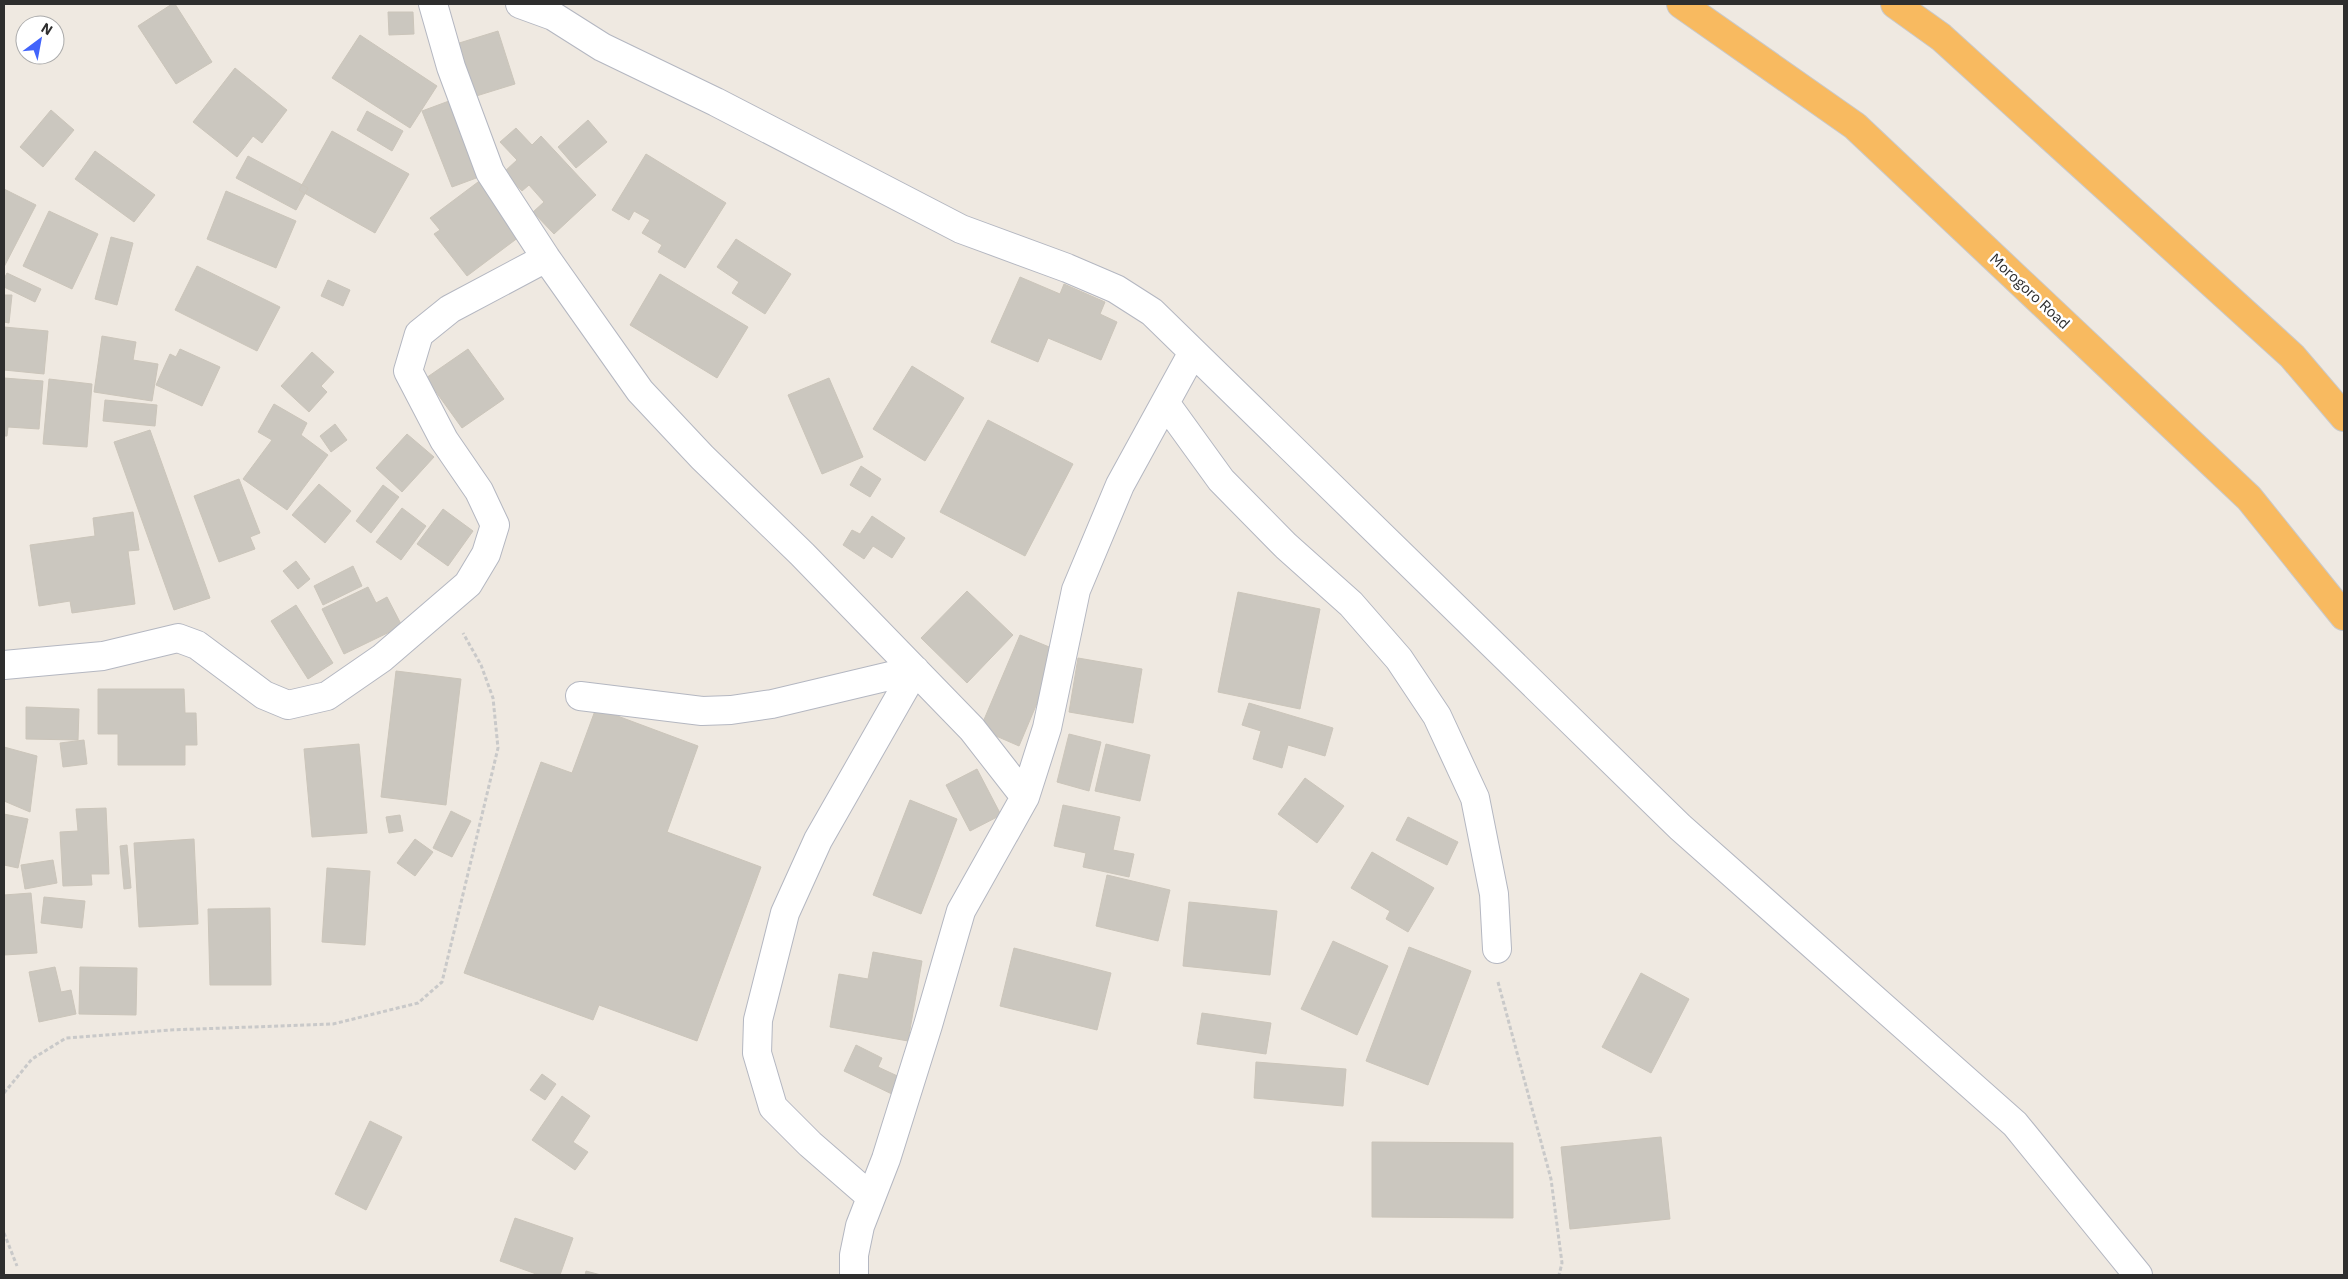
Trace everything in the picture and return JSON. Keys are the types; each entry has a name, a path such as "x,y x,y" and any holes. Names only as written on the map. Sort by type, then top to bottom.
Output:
{"highway":[{"name":"Morogoro Road","path":"1681,4 1855,126 2249,498 2344,616"},
{"path":"1895,4 1941,37 2292,356 2344,417"}],"street":[{"path":"433,4 451,67 490,172 546,258 640,391 702,457 802,554 972,729 1025,797"},
{"path":"520,4 554,16 602,46 716,102 961,229 1068,268 1116,289 1152,312 1680,827 2014,1124 2138,1275"},
{"path":"4,665 103,656 178,638 197,645 264,695 288,705 327,696 382,658 468,584 486,554 495,525 479,491 444,440 408,371 419,334 450,309 546,258"},
{"path":"854,1275 854,1255 860,1226 886,1159 961,911 1025,797 1047,728 1076,590 1120,485 1193,352"},
{"path":"1166,404 1221,480 1286,546 1351,604 1399,659 1437,716 1475,798 1494,894 1497,949"},
{"path":"580,696 702,711 731,710 772,704 915,670"},
{"path":"871,1198 810,1144 773,1107 757,1053 758,1020 785,913 818,840 915,670"}],"path":[{"path":"4,1093 32,1059 66,1038 170,1030 333,1024 418,1004 442,982 498,748 493,698 481,665 445,602"},
{"path":"1497,949 1498,987 1551,1179 1562,1263 1559,1275"},
{"path":"4,1233 17,1266"}],"building":[{"path":"172,4 175,4 212,62 176,84 138,26"},
{"path":"388,12 413,12 414,34 389,35"},
{"path":"498,31 515,84 473,97 456,44"},
{"path":"360,35 437,86 410,128 332,78"},
{"path":"235,68 287,110 262,143 253,136 237,157 193,122"},
{"path":"449,101 479,177 452,187 422,111"},
{"path":"51,110 74,130 43,167 20,147"},
{"path":"367,111 403,131 392,151 357,130"},
{"path":"588,120 607,142 576,168 558,147"},
{"path":"516,128 532,145 541,136 596,195 554,234 533,212 544,202 529,185 522,191 504,172 517,160 500,142"},
{"path":"332,131 409,174 375,233 299,190"},
{"path":"95,151 155,195 134,222 75,179"},
{"path":"646,154 726,203 685,268 658,252 662,245 642,233 650,220 634,211 629,220 612,210"},
{"path":"248,156 308,188 296,210 236,178"},
{"path":"482,179 523,234 467,276 434,234 440,230 430,218"},
{"path":"4,189 36,205 4,267"},
{"path":"226,191 296,221 276,268 207,239"},
{"path":"49,211 98,234 72,289 23,266"},
{"path":"111,237 133,243 117,305 95,299"},
{"path":"736,239 791,274 765,314 732,293 739,282 717,267"},
{"path":"197,266 280,307 257,351 175,310"},
{"path":"7,273 41,289 35,302 4,287 4,279"},
{"path":"660,274 748,327 717,378 630,325"},
{"path":"1020,277 1060,294 1064,284 1105,302 1100,314 1117,322 1101,360 1048,338 1038,362 991,342"},
{"path":"328,280 350,290 343,306 321,296"},
{"path":"4,295 12,295 9,323 4,322"},
{"path":"4,327 48,331 44,374 4,370"},
{"path":"102,336 136,342 133,360 158,364 152,401 94,392"},
{"path":"180,349 220,367 202,406 156,385 170,354 176,357"},
{"path":"468,349 504,399 462,428 426,378"},
{"path":"312,352 334,372 321,386 327,392 309,412 281,386"},
{"path":"912,366 964,398 925,461 873,429"},
{"path":"4,378 43,381 39,429 8,427 7,436 4,436"},
{"path":"829,378 863,457 822,474 788,395"},
{"path":"49,379 92,384 87,447 43,444"},
{"path":"105,400 157,405 155,426 103,421"},
{"path":"274,404 307,423 301,435 328,455 287,510 243,479 272,440 258,432"},
{"path":"988,420 1073,464 1025,556 940,512"},
{"path":"335,424 347,440 331,452 320,436"},
{"path":"150,430 210,598 174,610 114,442"},
{"path":"407,434 434,457 402,492 376,468"},
{"path":"861,466 881,479 870,497 850,485"},
{"path":"239,479 260,533 250,537 255,549 219,562 194,496"},
{"path":"319,484 351,511 325,543 292,515"},
{"path":"383,485 399,497 371,533 356,521"},
{"path":"402,508 426,526 401,560 376,542"},
{"path":"443,509 473,531 448,566 417,544"},
{"path":"133,512 139,550 128,551 135,604 72,613 70,601 39,606 30,545 95,536 93,518"},
{"path":"872,516 905,538 892,558 873,546 864,559 843,545 852,530 860,534"},
{"path":"296,561 310,579 298,589 283,571"},
{"path":"353,566 362,586 323,605 314,586"},
{"path":"368,587 376,603 387,597 402,626 344,654 322,609"},
{"path":"967,591 1013,635 967,683 921,638"},
{"path":"1238,592 1320,609 1300,709 1218,692"},
{"path":"296,605 333,663 308,679 271,621"},
{"path":"1020,635 1059,651 1019,746 980,729"},
{"path":"1078,658 1142,669 1133,723 1069,712"},
{"path":"396,671 461,679 446,805 381,797"},
{"path":"98,689 184,689 185,713 196,713 197,745 185,745 185,765 118,765 118,734 98,734"},
{"path":"1249,703 1333,728 1325,756 1288,745 1282,768 1253,759 1261,731 1242,725"},
{"path":"26,707 79,709 78,740 26,739"},
{"path":"596,708 698,746 667,832 761,867 697,1041 599,1005 593,1020 464,973 541,762 572,773"},
{"path":"1069,734 1101,742 1089,791 1057,782"},
{"path":"84,740 87,764 63,767 60,743"},
{"path":"359,744 367,833 312,837 304,749"},
{"path":"1106,744 1150,755 1140,801 1095,791"},
{"path":"4,747 37,756 30,812 4,801"},
{"path":"977,769 1001,815 970,831 946,785"},
{"path":"1305,778 1344,806 1317,843 1278,814"},
{"path":"910,800 957,819 921,914 873,895"},
{"path":"1063,805 1120,817 1113,850 1134,854 1129,877 1083,867 1086,853 1054,846"},
{"path":"106,808 109,874 91,874 92,885 63,886 60,832 78,831 76,809"},
{"path":"451,811 471,821 452,857 433,848"},
{"path":"4,814 28,819 18,868 4,865"},
{"path":"400,815 403,831 389,833 386,817"},
{"path":"1408,817 1458,842 1447,865 1396,840"},
{"path":"194,839 198,924 139,927 134,843"},
{"path":"415,839 433,852 415,876 397,863"},
{"path":"127,845 131,888 124,889 120,846"},
{"path":"1372,852 1434,888 1408,932 1386,919 1390,911 1351,888"},
{"path":"53,860 57,883 25,889 21,865"},
{"path":"327,868 370,871 365,945 322,942"},
{"path":"1107,875 1170,890 1158,941 1096,926"},
{"path":"31,893 37,953 4,955 4,895"},
{"path":"44,897 85,901 82,928 41,923"},
{"path":"1189,902 1277,911 1270,975 1183,966"},
{"path":"270,908 271,985 210,985 208,909"},
{"path":"1333,941 1388,966 1357,1035 1301,1009"},
{"path":"1409,947 1471,971 1428,1085 1366,1061"},
{"path":"1014,948 1111,973 1097,1030 1000,1006"},
{"path":"873,952 922,961 908,1041 830,1027 839,974 868,979"},
{"path":"55,967 61,992 71,990 76,1014 39,1022 29,972"},
{"path":"80,967 137,968 136,1015 79,1014"},
{"path":"1641,973 1689,999 1651,1073 1602,1047"},
{"path":"1202,1013 1271,1023 1266,1054 1197,1044"},
{"path":"856,1045 882,1058 878,1067 904,1079 896,1096 844,1071"},
{"path":"1256,1062 1346,1069 1343,1106 1254,1098"},
{"path":"542,1074 556,1084 545,1100 530,1090"},
{"path":"562,1096 590,1116 573,1142 588,1152 575,1170 532,1140"},
{"path":"370,1121 402,1137 366,1210 335,1194"},
{"path":"1661,1137 1670,1219 1570,1229 1561,1147"},
{"path":"1372,1142 1513,1143 1513,1218 1372,1217"},
{"path":"515,1218 573,1238 560,1275 539,1275 500,1261"},
{"path":"586,1271 601,1275 585,1275"}]}
